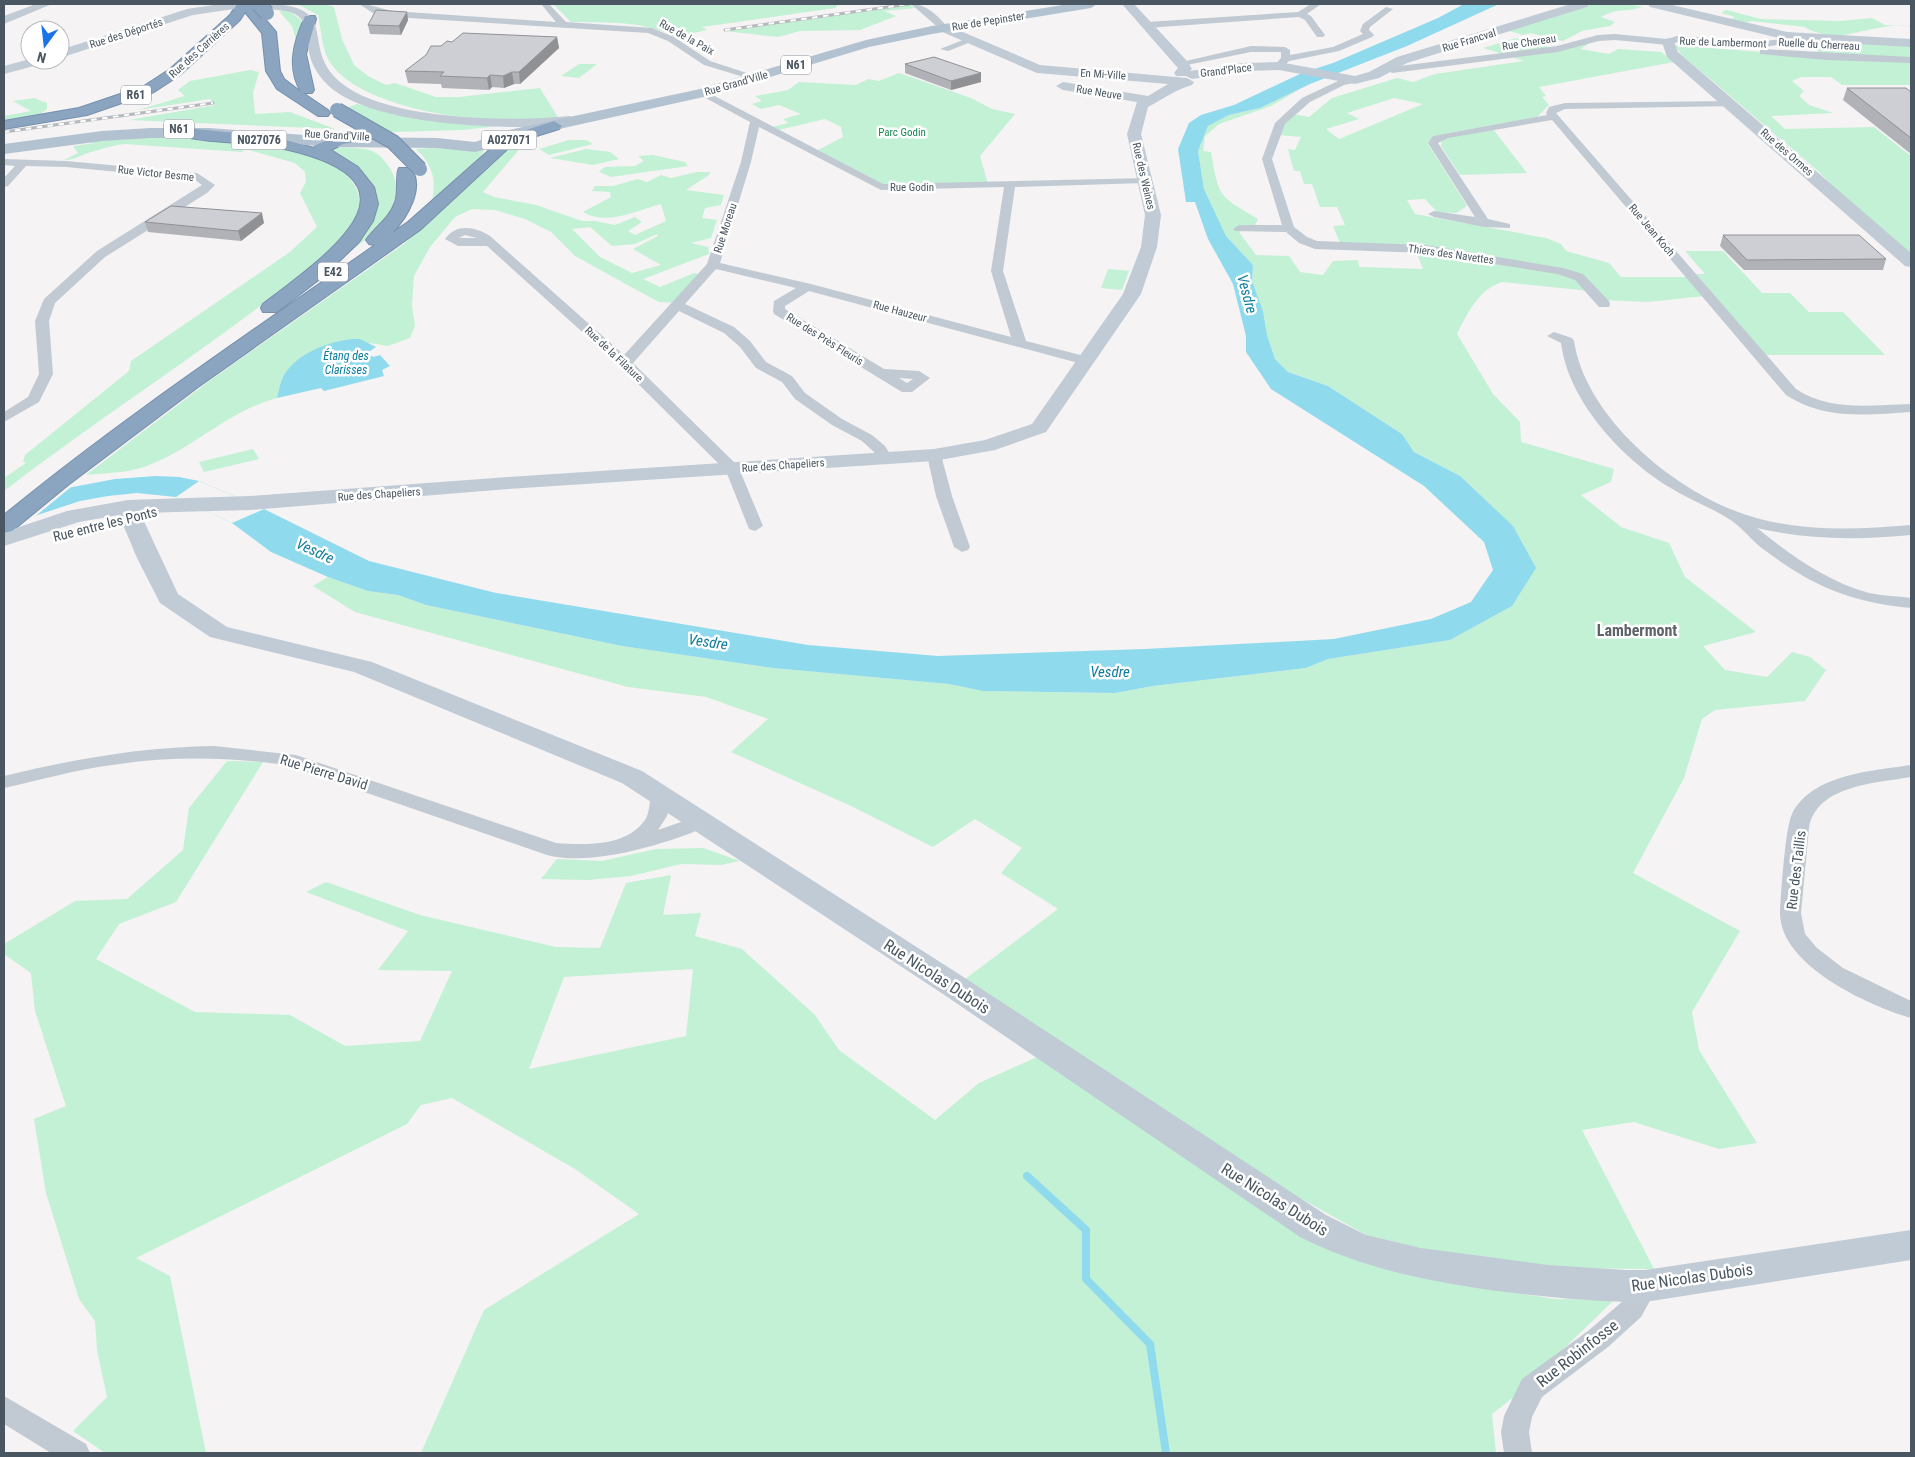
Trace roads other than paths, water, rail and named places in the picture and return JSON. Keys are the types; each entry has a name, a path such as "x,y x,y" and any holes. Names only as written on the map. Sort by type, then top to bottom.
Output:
{"highway":[{"path":"242,5 259,9 282,30 283,37"},
{"name":"Rue des Carrières","path":"4,125 73,114 149,89 175,72 242,5"},
{"path":"259,9 269,32 273,71 282,86 330,112 386,149 418,179"},
{"path":"307,90 298,65 298,52 310,19"},
{"path":"286,51 288,66 294,79 330,112"},
{"name":"A027071","path":"474,172 509,140 552,125"},
{"name":"N027076","path":"186,133 332,150 366,186 370,203 361,228 325,264 222,347"},
{"path":"332,150 370,136"},
{"name":"A027071","path":"474,172 488,155 489,140"},
{"path":"394,240 431,213 474,172"},
{"name":"E42","path":"4,508 394,240 409,222 418,179"},
{"name":"E42","path":"4,526 104,439 222,347 337,269 381,235 400,212 407,196 408,184 418,179"}],"main road":[{"name":"Rue de Pepinster","path":"944,28 1091,4"},
{"name":"Rue Grand'Ville","path":"552,125 703,93 866,44 944,28"},
{"name":"Rue Grand'Ville","path":"332,150 489,140 614,113"},
{"path":"354,135 437,135 552,125"},
{"name":"Rue Grand'Ville","path":"4,144 96,133 152,129 354,135 462,142"},
{"name":"N61","path":"4,150 102,136 186,133"}],"street":[{"path":"4,20 46,4"},
{"name":"Rue de la Paix","path":"363,4 368,8 384,13 649,30 671,39 707,63 757,78"},
{"path":"544,4 563,24"},
{"path":"915,4 928,12 944,28"},
{"path":"1128,4 1147,26 1180,72"},
{"path":"1147,26 1300,14 1317,4"},
{"name":"Rue Francval","path":"1350,79 1374,75 1402,60 1583,4"},
{"name":"Rue de Lambermont","path":"1654,4 1788,36 1786,41 1775,44 1685,39 1667,43"},
{"path":"214,5 242,5"},
{"name":"Rue des Déportés","path":"70,51 214,5"},
{"path":"259,9 289,6 304,13 310,19 320,68 337,86 367,100 434,116 496,124 542,124 582,119"},
{"path":"1231,53 1251,49 1280,49 1285,50 1283,62 1336,49 1370,35 1364,31 1366,26 1389,9"},
{"path":"463,18 473,10"},
{"path":"1300,14 1308,18 1320,35"},
{"name":"En Mi-Ville","path":"944,28 1037,69 1180,72"},
{"path":"1788,36 1911,42"},
{"name":"Rue Chereau","path":"1392,70 1558,50 1598,38 1615,37 1667,43"},
{"path":"945,49 971,40"},
{"name":"Ruelle du Cherreau","path":"1667,43 1819,57 1911,60"},
{"name":"Rue des Ormes","path":"1667,43 1672,54 1911,262"},
{"name":"Grand'Place","path":"1148,100 1170,90 1180,72 1231,53 1260,66"},
{"name":"Grand'Place","path":"1180,72 1260,66 1283,62 1350,79"},
{"path":"4,70 20,66"},
{"name":"En Mi-Ville","path":"1037,69 1041,79 1051,83"},
{"path":"1239,229 1289,228 1267,159 1280,123 1306,100 1350,79"},
{"name":"Rue Neuve","path":"1051,83 1148,100"},
{"name":"Rue Godin","path":"703,93 755,123 881,187 1145,180"},
{"name":"Rue des Weines","path":"1148,100 1140,108 1134,134 1153,215 1151,234"},
{"path":"1484,223 1433,143 1437,138 1553,117 1553,109 1565,106 1730,104"},
{"name":"Rue Jean Koch","path":"1553,117 1799,398 1816,406 1836,409 1911,408"},
{"name":"Rue Moreau","path":"625,363 713,265 746,162 755,123"},
{"name":"Rue Victor Besme","path":"4,162 86,166 197,176 209,185 203,191 101,254 49,302 42,321 46,374 34,399 4,418"},
{"path":"4,184 23,163"},
{"path":"1010,185 997,271 1020,343"},
{"path":"1434,214 1506,226"},
{"name":"Thiers des Navettes","path":"1289,228 1303,240 1315,245 1426,249 1559,271 1579,277 1604,304"},
{"name":"Rue des Chapeliers","path":"306,499 527,482 886,459 934,455 983,447 1039,428 1132,294 1151,234"},
{"name":"Rue de la Filature","path":"490,242 625,363 734,469"},
{"name":"Rue Hauzeur","path":"713,265 807,287 1087,361"},
{"name":"Rue des Près Fleuris","path":"807,287 779,304 779,311 879,373"},
{"path":"678,306 729,330 745,344 761,365 787,379 800,396 837,422 868,438 880,448 886,459"},
{"path":"1554,336 1567,341 1571,364 1581,386 1618,440 1648,467 1676,487 1737,518 1798,531 1841,534 1911,530"},
{"path":"934,455 962,547"},
{"path":"734,469 755,526"},
{"name":"Rue entre les Ponts","path":"4,539 75,516 188,506 306,499"},
{"path":"129,512 168,598 219,632 363,667 599,762 632,778 714,830"},
{"name":"Rue entre les Ponts","path":"4,555 68,531 129,512"},
{"path":"1737,518 1761,541 1826,582 1868,598 1911,603"},
{"name":"Rue Pierre David","path":"4,782 112,757 167,751 251,753 288,759 307,765 554,850 587,852 636,840 671,834 714,830"},
{"name":"Rue des Taillis","path":"1911,771 1871,777 1815,797 1802,815 1790,920 1797,940 1815,959 1842,976 1911,1010"},
{"name":"Rue Pierre David","path":"636,840 653,825 659,812 661,796"},
{"name":"Rue Nicolas Dubois","path":"714,830 954,986 1313,1226 1355,1246 1440,1268 1547,1282 1646,1286 1911,1246"},
{"name":"Rue Robinfosse","path":"1518,1453 1515,1432 1518,1416 1532,1388 1598,1338 1632,1309 1646,1286"},
{"path":"4,1409 76,1453"}],"water":[{"name":"Vesdre","path":"1464,4 1499,4 1407,46 1310,84 1260,108 1229,115 1208,126 1198,151 1204,189 1226,236 1253,265 1252,281 1263,311 1267,335 1275,359 1288,372 1328,386 1402,434 1414,452 1460,476 1513,526 1536,568 1512,606 1450,640 1328,659 1306,668 1153,686 1115,693 983,691 949,684 773,668 622,646 426,605 398,595 368,591 328,577 271,552 232,523 176,497 137,493 108,496 80,501 4,526 46,492 115,479 156,476 179,477 199,481 264,509 369,561 496,593 808,645 938,656 1145,649 1334,639 1431,619 1471,602 1493,570 1484,542 1424,486 1271,389 1246,352 1246,336 1233,284 1208,239 1195,202 1186,202 1178,149 1189,123 1201,115 1234,105 1302,73 1333,63 1438,18"},
{"name":"Étang des Clarisses","path":"360,339 376,347 367,353 373,357 380,355 390,366 382,370 384,376 324,391 321,388 277,398 283,377 297,361 323,346"}],"waterway":[{"path":"1027,1176 1086,1230 1086,1279 1150,1344 1166,1453"}],"railway":[{"path":"725,30 909,4"},
{"path":"4,132 213,103"}],"district":[{"name":"Lambermont","path":"1637,630"}],"park label":[{"name":"Parc Godin","path":"902,132"}]}
